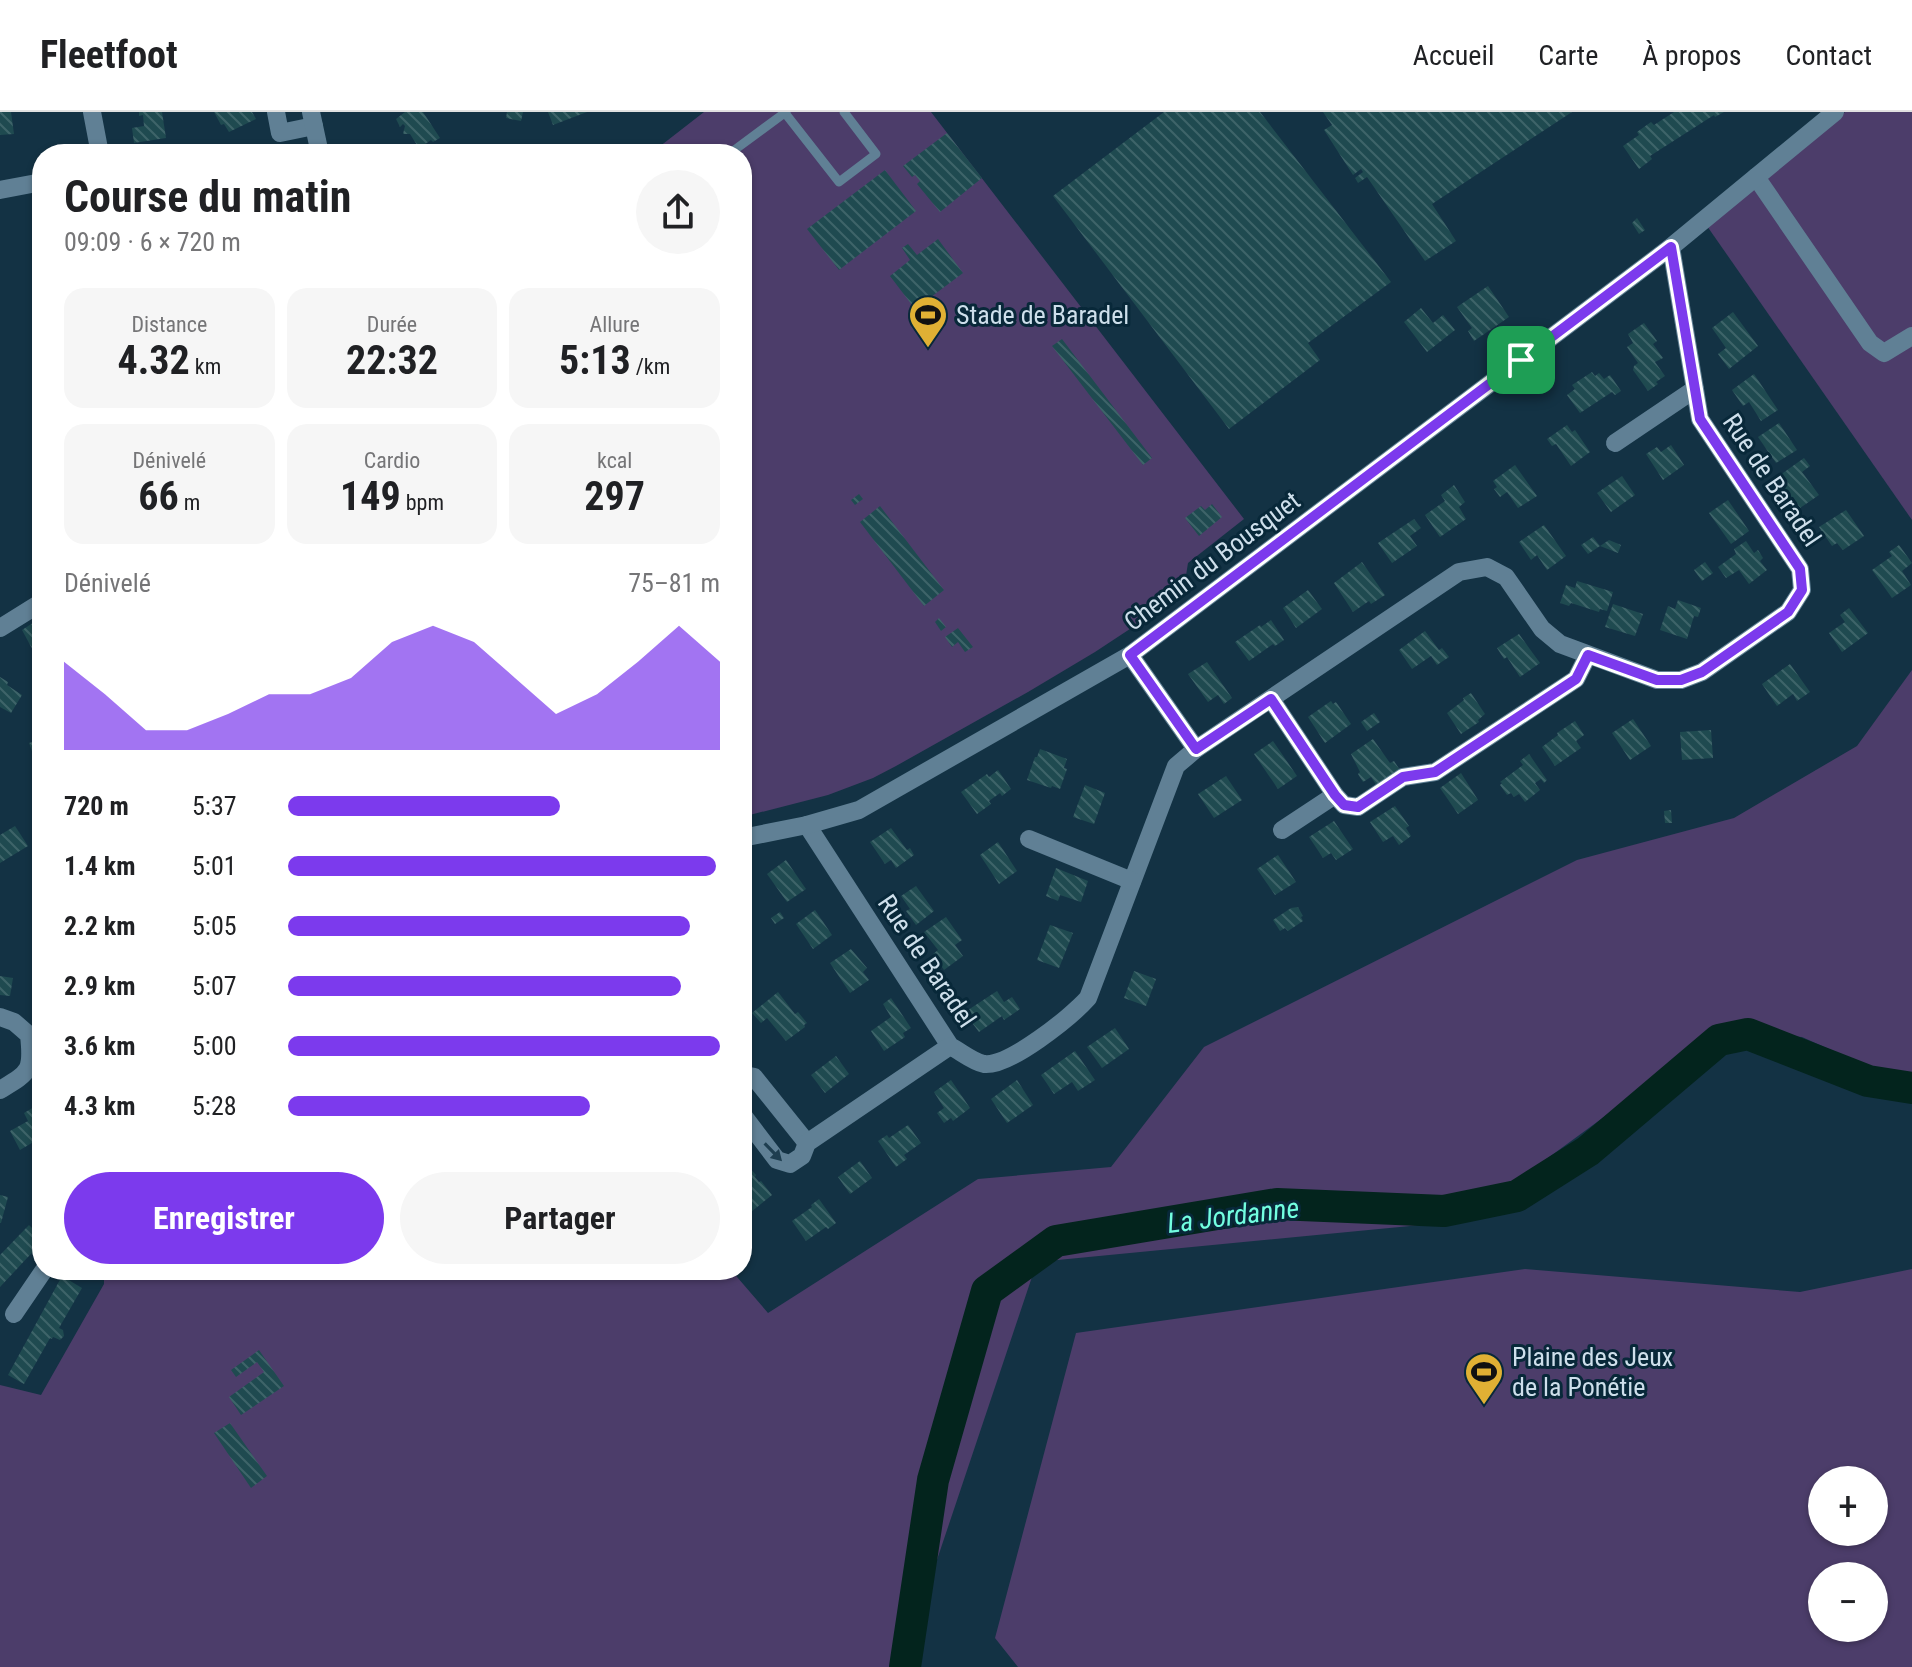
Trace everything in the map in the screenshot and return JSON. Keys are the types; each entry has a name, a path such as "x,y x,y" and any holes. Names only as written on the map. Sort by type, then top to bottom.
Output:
{"street":[{"path":"92,112 98,144"},
{"path":"276,112 280,133 313,119 318,144"},
{"name":"Chemin du Bousquet","path":"752,836 859,810 1130,655 1671,247 1835,112"},
{"path":"1756,177 1870,343 1884,353 1912,336"},
{"path":"0,190 32,184"},
{"name":"Rue de Baradel","path":"807,825 950,1046 983,1064 1005,1061 1074,1014 1088,998 1176,766 1196,749 1459,572 1487,567 1506,577 1542,629 1560,644 1657,680 1681,680 1702,672 1788,612 1802,590 1800,569 1700,419 1671,247"},
{"path":"1615,443 1695,389"},
{"path":"0,628 32,608"},
{"path":"1130,655 1196,749"},
{"path":"1271,699 1335,795 1344,805 1358,807 1403,777 1435,772 1576,679 1588,655"},
{"path":"1282,830 1335,795"},
{"path":"1029,839 1132,881"},
{"path":"0,1017 32,1029"},
{"path":"752,1127 777,1160 790,1164 802,1156 807,1143 950,1046"},
{"path":"752,1077 807,1143"},
{"path":"0,1090 32,1078"},
{"path":"14,1314 37,1280"}],"lane":[{"path":"743,144 786,112 839,182 876,154 844,112"}],"shaded area":[{"name":"Stade de Baradel","path":"704,112 931,112 1244,519 1188,563 1183,594 1095,652 873,778 828,795 752,814 752,144 663,144"},
{"path":"1845,112 1912,112 1912,520 1707,226"},
{"path":"1912,670 1912,1084 1802,1037 1720,1032 1462,1221 1037,1262 901,1667 0,1667 0,1385 41,1395 104,1280 740,1280 768,1313 978,1179 1111,1167 1204,1047 1577,860 1734,818 1857,746"},
{"name":"Plaine des Jeux de la Ponétie","path":"1525,1269 1800,1292 1912,1269 1912,1667 1018,1667 995,1638 1076,1333"}],"building":[{"path":"0,112 11,112 14,134 0,135"},
{"path":"139,112 162,112 166,138 134,143 132,128 144,126 143,115 139,116"},
{"path":"214,112 252,112 256,119 229,132"},
{"path":"405,112 423,112 440,138 416,144 410,134 403,134 405,126 400,127 396,119"},
{"path":"507,112 523,112 521,121 506,118"},
{"path":"548,112 587,112 553,125"},
{"path":"1164,112 1260,112 1391,282 1308,343 1320,360 1229,429 1053,196"},
{"path":"1323,112 1572,112 1432,204 1456,241 1425,261 1367,177 1358,183 1355,178 1363,172 1361,169 1353,175 1324,130 1332,125"},
{"path":"1674,112 1724,112 1714,115 1650,156 1652,159 1639,169 1623,146 1651,122 1654,125"},
{"path":"947,133 982,178 940,212 917,184 920,181 903,166"},
{"path":"885,170 916,211 839,270 807,229"},
{"path":"1637,218 1645,230 1639,234 1632,223"},
{"path":"938,239 963,273 915,309 890,276 910,260 902,248 908,244 917,255"},
{"path":"1488,286 1509,317 1474,341 1468,331 1472,328 1457,307"},
{"path":"1421,308 1433,323 1443,315 1455,330 1427,352 1404,322"},
{"path":"1733,312 1758,346 1729,369 1718,354 1726,348 1712,328"},
{"path":"1644,323 1657,341 1653,344 1663,358 1655,362 1665,376 1648,391 1633,370 1638,363 1627,347 1633,343 1628,334"},
{"path":"1062,339 1152,458 1143,465 1052,346"},
{"path":"1592,372 1595,376 1599,373 1604,379 1610,375 1621,391 1615,395 1612,392 1580,413 1567,395 1575,389 1572,385"},
{"path":"1754,374 1778,410 1761,421 1749,402 1743,406 1732,390"},
{"path":"1779,423 1797,450 1776,463 1758,437"},
{"path":"1567,425 1572,432 1575,430 1590,452 1571,466 1556,444 1552,446 1547,439"},
{"path":"1671,445 1684,465 1663,480 1646,454 1657,447 1661,452"},
{"path":"1804,458 1810,466 1802,472 1819,495 1800,508 1776,478"},
{"path":"1515,465 1537,496 1518,508 1507,492 1500,497 1493,481"},
{"path":"1622,476 1635,495 1611,512 1597,493"},
{"path":"1454,485 1465,502 1459,507 1466,519 1440,537 1425,515 1445,501 1441,495"},
{"path":"859,494 863,499 855,505 851,500"},
{"path":"1728,500 1749,531 1731,544 1709,513"},
{"path":"1212,504 1222,517 1199,536 1185,518 1201,506 1205,510"},
{"path":"880,506 944,590 924,606 860,522"},
{"path":"1846,510 1864,536 1843,550 1837,543 1832,546 1819,527"},
{"path":"1414,519 1421,528 1410,536 1417,546 1392,563 1378,543"},
{"path":"1544,525 1566,556 1547,570 1537,555 1531,560 1519,542"},
{"path":"1593,537 1600,546 1588,554 1581,545"},
{"path":"1609,540 1621,545 1618,553 1600,546"},
{"path":"1746,541 1754,553 1758,550 1763,558 1760,561 1767,570 1749,584 1739,570 1726,578 1718,567 1736,554 1734,549"},
{"path":"1899,545 1912,563 1902,571 1911,585 1892,598 1872,570 1892,556 1889,552"},
{"path":"1362,562 1385,595 1353,612 1334,583"},
{"path":"1705,562 1713,573 1702,581 1694,570"},
{"path":"1577,581 1613,592 1607,611 1560,603 1566,585 1575,588"},
{"path":"1308,590 1322,609 1296,628 1283,608"},
{"path":"1678,600 1701,608 1698,617 1694,616 1687,639 1660,630 1668,606 1675,609"},
{"path":"1613,604 1643,614 1635,636 1605,627"},
{"path":"1849,608 1868,633 1842,652 1829,633 1845,622 1840,615"},
{"path":"939,618 946,627 941,631 935,622"},
{"path":"1271,620 1284,640 1249,661 1235,642"},
{"path":"32,624 32,648 22,630"},
{"path":"958,628 973,647 965,652 958,642 952,647 945,637"},
{"path":"1425,631 1439,650 1442,648 1449,657 1437,665 1431,656 1412,669 1399,650"},
{"path":"1519,634 1540,663 1520,677 1497,648"},
{"path":"1207,662 1232,698 1224,704 1218,695 1208,702 1188,674"},
{"path":"1790,664 1810,692 1797,701 1793,694 1777,706 1762,684"},
{"path":"0,677 22,695 11,713 0,707"},
{"path":"1471,693 1485,714 1461,734 1447,713"},
{"path":"1331,701 1333,704 1336,702 1351,724 1325,743 1308,717"},
{"path":"1374,713 1380,722 1367,731 1361,722"},
{"path":"1633,719 1651,746 1630,760 1612,733"},
{"path":"1575,721 1584,735 1576,741 1581,748 1555,766 1542,747"},
{"path":"1711,730 1713,758 1682,760 1680,732"},
{"path":"1373,739 1390,763 1394,761 1400,770 1377,786 1371,777 1363,782 1351,754"},
{"path":"1273,741 1297,776 1278,789 1254,754"},
{"path":"1040,749 1067,759 1060,789 1027,780"},
{"path":"1529,754 1547,780 1544,783 1541,779 1535,783 1540,790 1525,802 1519,794 1514,797 1511,793 1507,795 1500,782 1523,765 1520,761"},
{"path":"998,770 1011,789 989,801 991,804 977,814 961,792"},
{"path":"1461,773 1478,800 1458,814 1440,788"},
{"path":"1226,776 1242,800 1214,818 1198,794"},
{"path":"1085,785 1105,793 1094,824 1073,817"},
{"path":"1395,806 1409,826 1406,828 1411,836 1399,845 1393,836 1383,842 1370,822"},
{"path":"1671,810 1672,823 1665,823 1664,811"},
{"path":"1334,821 1353,849 1336,860 1331,853 1323,858 1309,837"},
{"path":"15,826 28,846 0,863 0,835"},
{"path":"891,828 914,855 896,868 891,860 885,864 870,842"},
{"path":"998,842 1017,871 999,884 980,855"},
{"path":"1278,855 1296,882 1275,895 1257,869"},
{"path":"786,860 806,889 787,902 767,874"},
{"path":"1056,868 1088,881 1081,902 1060,895 1058,901 1046,896"},
{"path":"916,886 934,911 916,925 906,911 910,909 901,896"},
{"path":"1298,907 1303,921 1288,931 1285,928 1280,931 1273,920"},
{"path":"815,910 832,935 813,949 796,924"},
{"path":"780,912 784,918 775,924 771,918"},
{"path":"946,917 962,940 955,945 963,956 944,970 933,954 938,950 924,932"},
{"path":"1050,925 1073,933 1059,968 1037,960"},
{"path":"851,949 867,968 863,972 869,980 850,993 830,963"},
{"path":"1134,971 1156,979 1146,1006 1124,998"},
{"path":"0,976 13,978 10,996 0,995"},
{"path":"997,991 1004,1002 1012,997 1020,1009 1004,1020 1002,1016 979,1032 970,1020 973,1017 968,1010"},
{"path":"778,992 795,1014 798,1012 807,1023 786,1041 767,1018 761,1023 752,1013"},
{"path":"891,998 911,1028 903,1033 905,1037 884,1051 871,1031 891,1017 883,1004"},
{"path":"1115,1028 1129,1049 1102,1068 1087,1047"},
{"path":"1075,1051 1095,1080 1078,1091 1072,1082 1054,1094 1041,1075"},
{"path":"836,1056 849,1074 825,1093 811,1075"},
{"path":"951,1080 970,1108 953,1121 951,1118 944,1123 937,1113 944,1108 934,1092"},
{"path":"1017,1080 1033,1105 1007,1123 991,1099"},
{"path":"32,1108 32,1143 20,1150 10,1131 28,1121 24,1113"},
{"path":"908,1125 921,1143 904,1155 907,1159 896,1167 878,1141 887,1135 889,1138"},
{"path":"860,1161 872,1178 850,1194 838,1177"},
{"path":"752,1170 759,1182 772,1195 752,1211"},
{"path":"0,1195 8,1197 1,1223 0,1223"},
{"path":"819,1199 836,1223 806,1241 792,1221"},
{"path":"29,1225 32,1228 32,1253 0,1287 0,1255"},
{"path":"60,1280 69,1280 82,1288 59,1328 64,1336 60,1340 50,1338 24,1384 8,1375"},
{"path":"259,1350 284,1386 241,1415 229,1397 264,1372 257,1362 236,1377 231,1370"},
{"path":"230,1423 267,1476 251,1488 214,1433"}],"waterway":[{"name":"La Jordanne","path":"905,1667 933,1480 987,1291 1056,1241 1277,1204 1444,1211 1517,1196 1588,1151 1719,1040 1748,1034 1868,1081 1912,1088"}],"place":[{"name":"Stade de Baradel","path":"928,349"},
{"name":"Plaine des Jeux de la Ponétie","path":"1484,1406"}],"route":[{"path":"1671,247 1700,419 1800,569 1802,590 1788,612 1702,672 1681,680 1657,680 1588,655 1576,679 1435,772 1403,777 1358,807 1344,805 1335,795 1271,699 1196,749 1130,655 1521,360 1671,247"}]}
